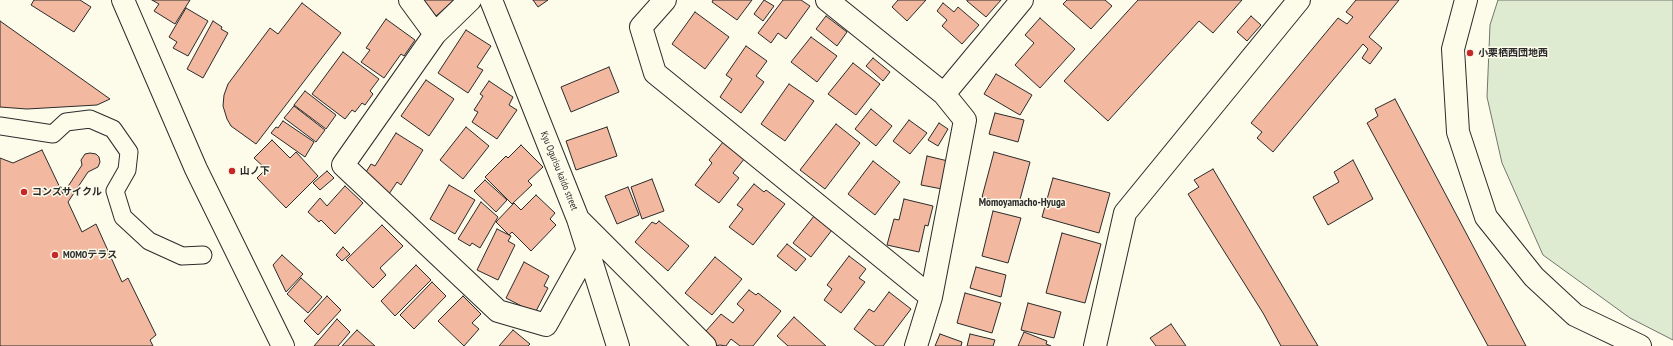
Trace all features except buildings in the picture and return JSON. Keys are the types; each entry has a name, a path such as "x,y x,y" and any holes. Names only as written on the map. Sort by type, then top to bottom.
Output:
{"street":[{"path":"123,0 196,169 283,346"},
{"path":"410,0 435,34"},
{"path":"470,0 435,34 343,165 498,312 546,325 588,250"},
{"name":"Kyu Ogurisu kaido street","path":"491,0 578,219 618,346"},
{"path":"665,0 641,27 655,73 931,297"},
{"path":"827,0 944,94 964,120 931,297 916,346"},
{"path":"944,94 1022,0"},
{"path":"1466,0 1453,49 1458,132 1486,217 1534,277 1575,316 1640,346"},
{"path":"1095,346 1125,213 1296,1"},
{"path":"0,126 53,134 66,122 90,119 113,129 129,152 128,170 115,191 123,217 149,241 182,256 203,255"},
{"path":"578,219 705,346"}],"green space":[{"path":"1498,0 1673,0 1673,340 1630,318 1543,255 1502,163 1487,97 1490,25"}],"place":[{"name":"小栗栖西団地西","path":"1470,53"},
{"name":"山ノ下","path":"232,171"},
{"name":"コンズサイクル","path":"24,192"},
{"name":"MOMOテラス","path":"55,255"}],"district":[{"name":"Momoyamacho-Hyuga","path":"1022,203"}]}
